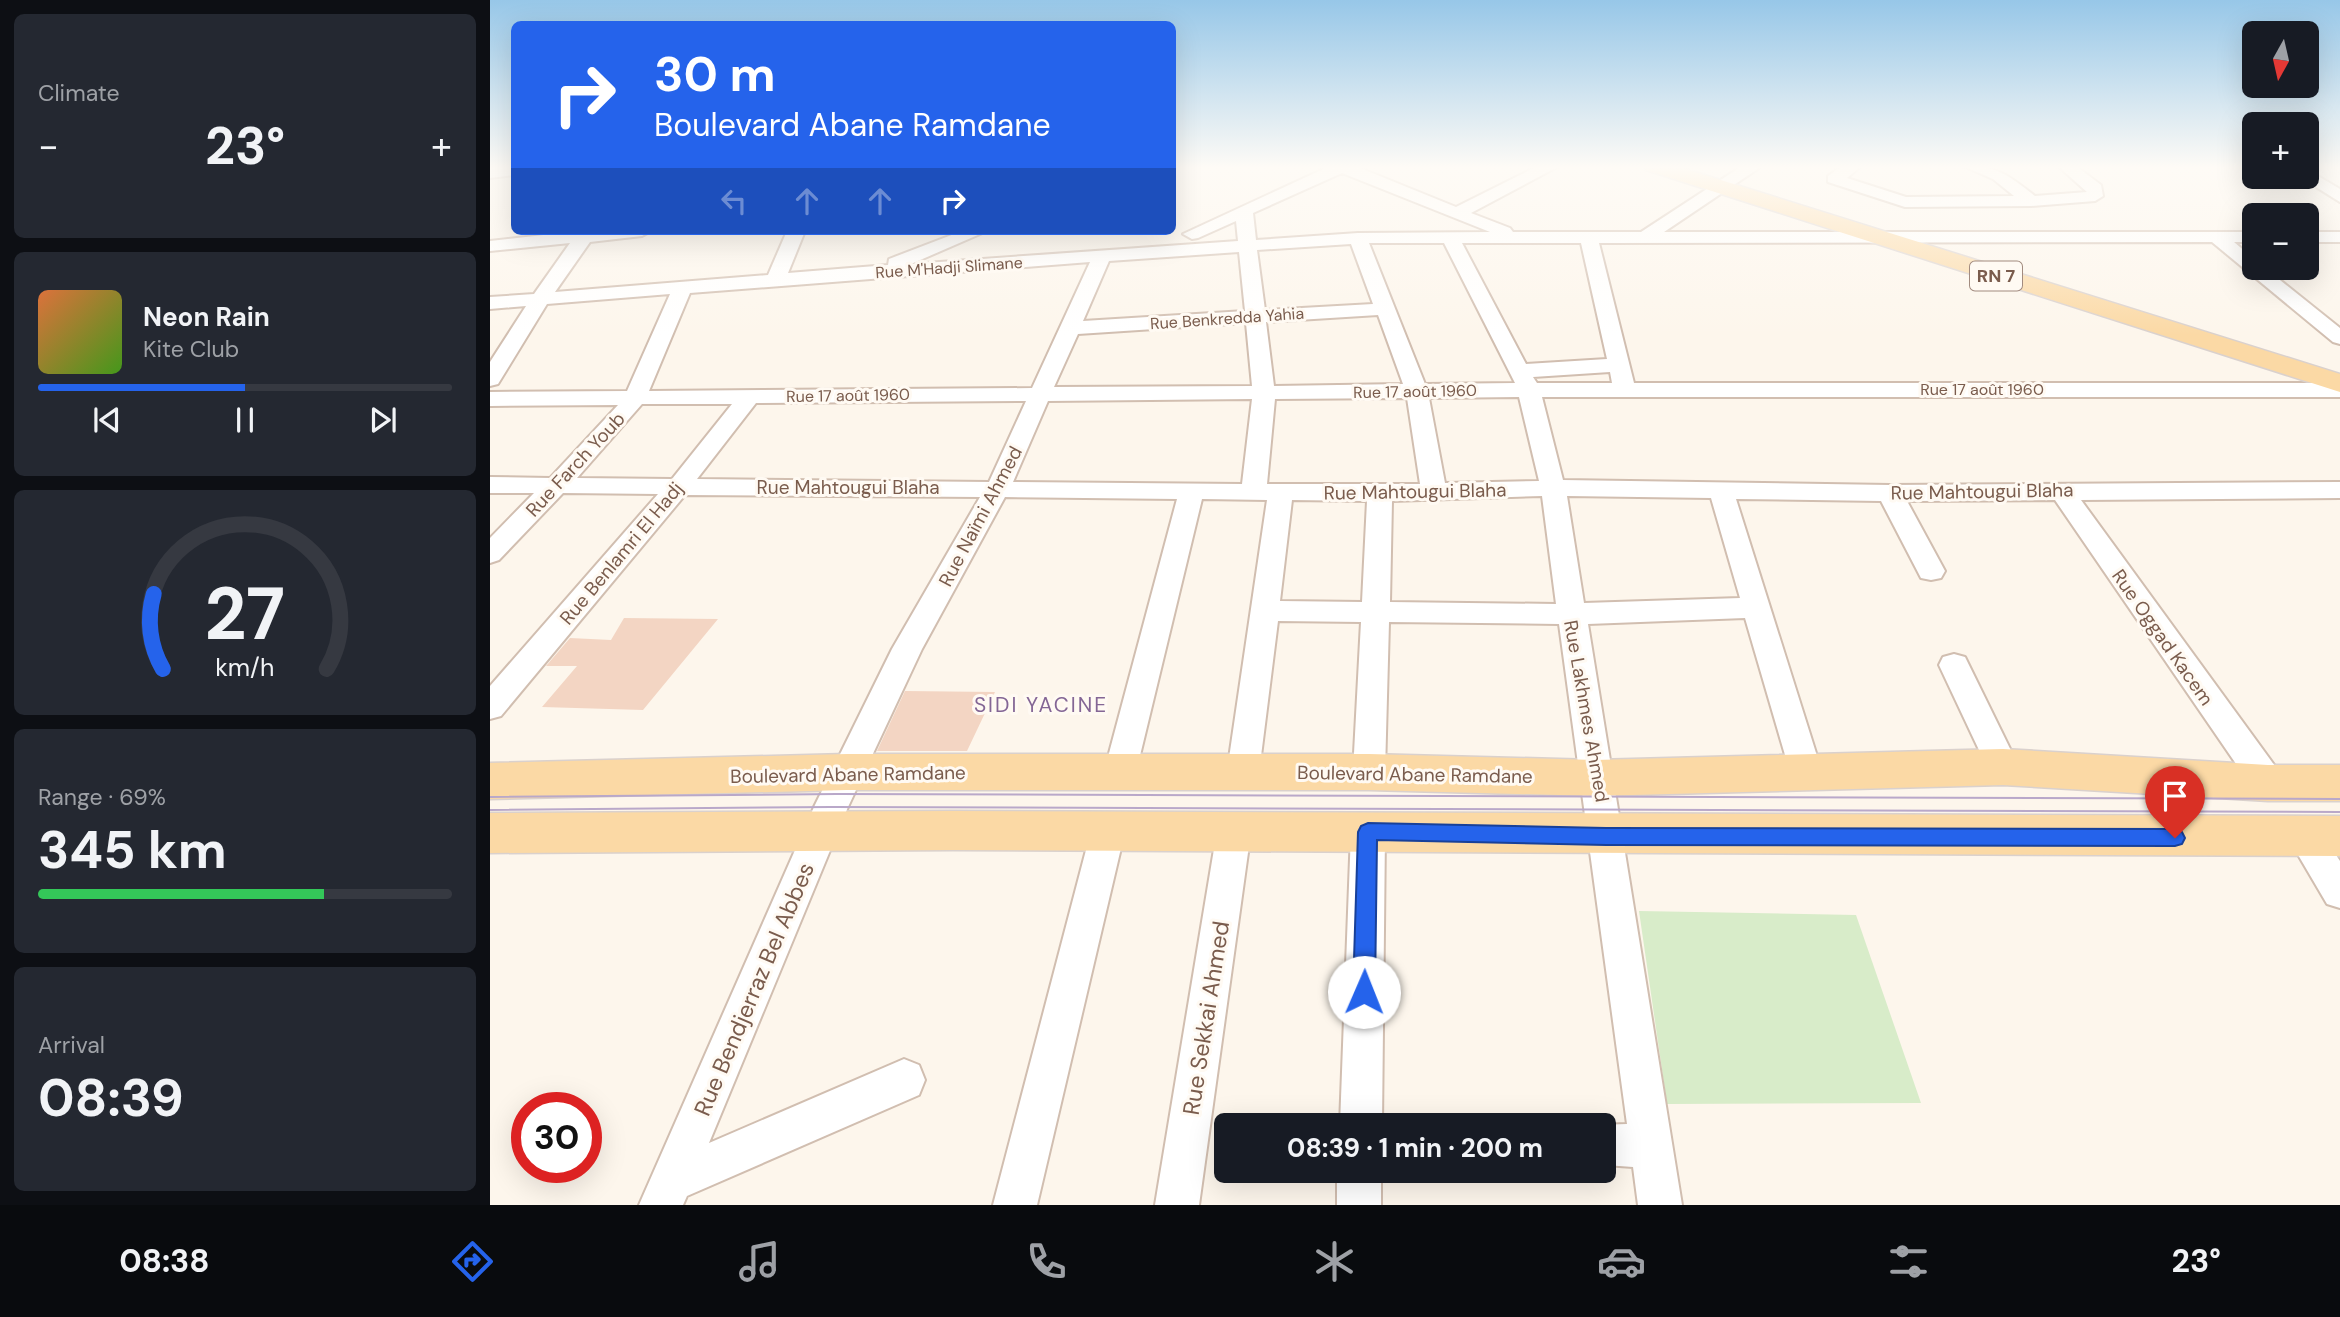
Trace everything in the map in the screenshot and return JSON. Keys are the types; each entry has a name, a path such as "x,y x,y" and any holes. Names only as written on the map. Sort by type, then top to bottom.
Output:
{"main road":[{"name":"RN 7","path":"1827,222 2340,383"},
{"name":"Boulevard Abane Ramdane","path":"490,781 847,772 1369,772 1595,778 2003,767 2268,783 2340,783"},
{"path":"490,833 822,829 1606,836 2322,836"}],"street":[{"path":"1192,234 1220,222"},
{"path":"1243,772 1264,611 1267,492 1264,393 1245,222"},
{"path":"1482,222 1513,236"},
{"path":"1646,237 1667,222"},
{"path":"1176,227 1216,247"},
{"path":"490,246 579,235"},
{"path":"490,379 540,299 586,235"},
{"path":"775,281 794,235"},
{"path":"873,272 968,235"},
{"name":"Rue Lakhmes Ahmed","path":"1448,236 1525,380 1553,488 1660,1205"},
{"path":"1588,237 1625,390"},
{"path":"2216,237 2340,338"},
{"name":"Rue M'Hadji Slimane","path":"490,303 1246,244 1358,238 2242,237"},
{"path":"2319,237 2340,237"},
{"path":"1358,238 1417,391 1434,491"},
{"name":"Rue Naïmi Ahmed","path":"847,772 907,649 998,488 1102,256"},
{"name":"Rue Farch Youb","path":"490,554 635,398 681,289"},
{"name":"Rue Benkredda Yahia","path":"1069,328 1386,309"},
{"path":"1525,380 1618,365"},
{"name":"Rue 17 août 1960","path":"490,399 1417,391 1525,380 1625,390 2340,390"},
{"name":"Rue Benlamri El Hadj","path":"490,707 505,673 679,486 750,397"},
{"name":"Rue Mahtougui Blaha","path":"490,485 1192,489 1380,493 1553,488 1890,493 2340,490"},
{"path":"1120,772 1192,489"},
{"name":"Rue Oggad Kacem","path":"2061,490 2268,783"},
{"path":"1721,491 1806,772"},
{"path":"1369,772 1380,493"},
{"path":"1890,493 1931,571"},
{"path":"1264,611 1570,614 1755,608"},
{"path":"1954,665 2003,767"},
{"name":"Rue Bendjerraz Bel Abbes","path":"666,1193 847,772"},
{"path":"1015,1205 1108,831"},
{"name":"Rue Sekkai Ahmed","path":"1177,1205 1234,831"},
{"path":"1361,1113 1368,832"},
{"path":"2322,836 2340,892"},
{"path":"666,1193 904,1080"},
{"path":"1616,1145 1650,1147"},
{"path":"1359,1205 1360,1183"}],"green space":[{"path":"1639,911 1856,915 1921,1103 1667,1104"}],"building":[{"path":"624,618 718,619 643,710 542,707 577,666 546,666 570,638 611,640"},
{"path":"905,691 995,692 967,751 877,751"}],"tram line":[{"path":"490,797 837,794 2340,799"},
{"path":"490,810 831,807 2340,812"}],"district":[{"name":"SIDI YACINE","path":"1041,705"}],"route":[{"path":"1364,992 1368,832 1606,836 2175,838"}]}
